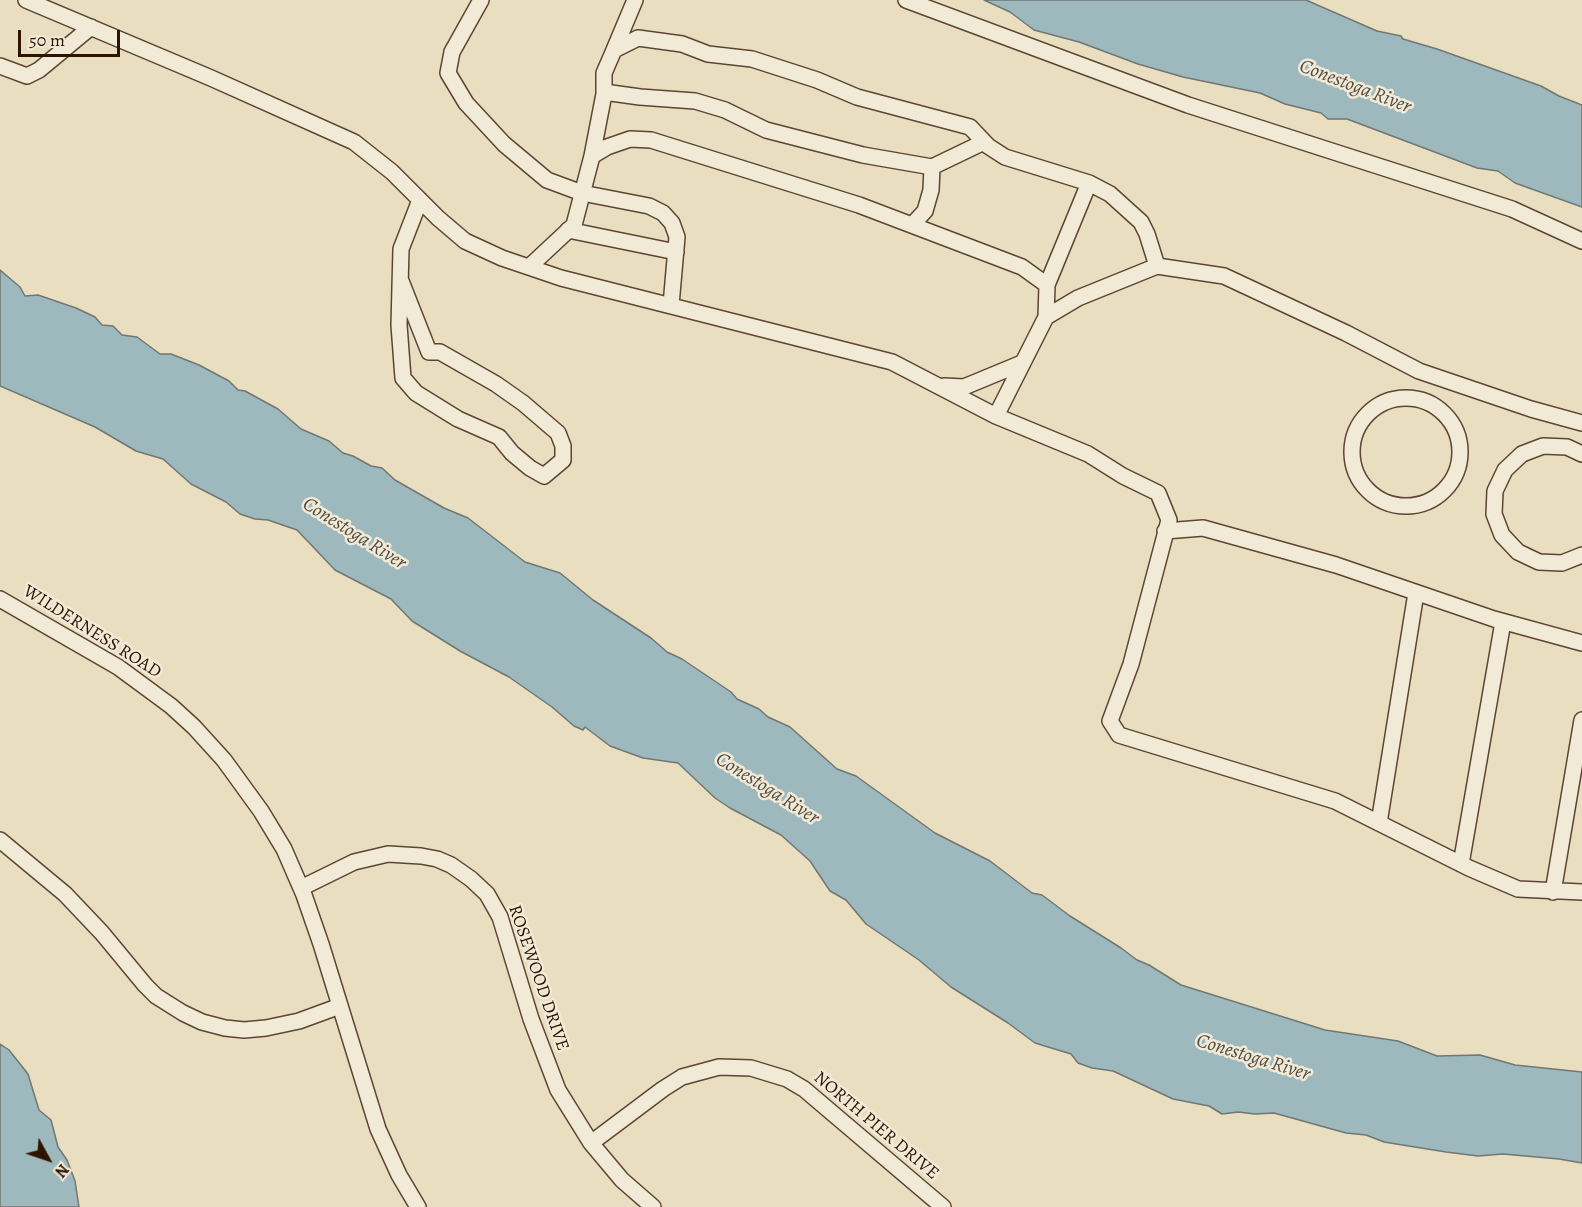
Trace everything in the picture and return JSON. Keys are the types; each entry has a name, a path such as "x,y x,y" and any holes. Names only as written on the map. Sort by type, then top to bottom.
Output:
{"street":[{"path":"26,0 354,142 392,172 465,241 502,258 561,278 891,362 996,416 1088,454 1123,476 1158,493 1168,520 1131,664 1110,721 1119,735 1335,801 1461,864 1518,889 1582,892"},
{"path":"481,0 452,51 448,73 466,103 504,144 547,180 582,193 649,206 663,213 672,223 677,237 671,305"},
{"path":"529,267 574,225 592,156 604,92 604,73 635,0"},
{"path":"906,0 1188,105 1512,209 1582,241"},
{"path":"0,66 27,76 39,70 91,27"},
{"path":"614,50 638,38 682,44 708,54 752,58 817,80 857,97 970,127 984,142 1005,156 1089,183 1110,194 1141,222 1157,266"},
{"path":"604,92 695,101 725,110 766,130 864,155 932,167 984,142"},
{"path":"592,156 607,147 630,139 651,140 912,225 1022,267 1047,285"},
{"path":"912,225 925,211 931,189 932,167"},
{"path":"996,416 1046,317 1047,285 1089,183"},
{"path":"400,281 429,352 440,352 496,384 523,403 558,433 563,446 563,460 544,476 512,453 499,437 449,414 416,393 403,378 399,325 400,281 401,249 420,200"},
{"path":"568,230 676,252"},
{"path":"1046,317 1078,298 1157,266 1224,276 1430,375 1575,421 1567,447"},
{"path":"938,386 964,387 1022,363"},
{"path":"1422,400 1430,375"},
{"path":"1401,398 1422,400 1441,410 1454,427 1461,447 1458,468 1448,487 1431,501 1411,507 1390,505 1371,495 1357,478 1351,458 1353,436 1364,417 1380,404 1401,398"},
{"path":"1582,454 1567,447 1543,446 1522,454 1505,470 1495,491 1494,514 1502,536 1518,552 1539,562 1562,563 1582,555"},
{"path":"1166,531 1203,528 1336,565 1503,622 1582,643"},
{"path":"1379,823 1416,593"},
{"name":"WILDERNESS ROAD","path":"0,599 118,667 164,700 194,727 224,760 261,811 284,849 301,888 321,944 378,1130 399,1175 418,1207"},
{"path":"1461,864 1503,622"},
{"path":"1553,892 1582,720"},
{"path":"0,840 65,894 102,933 151,991 183,1013 209,1024 244,1029 287,1024 340,1006"},
{"name":"ROSEWOOD DRIVE","path":"301,888 354,862 388,854 437,859 451,865 471,879 487,894 500,917 545,1060 558,1090 591,1143 622,1180 652,1207"},
{"name":"NORTH PIER DRIVE","path":"591,1143 682,1077 719,1067 752,1068 787,1079 804,1089 943,1207"}],"water":[{"name":"Conestoga River","path":"984,0 1306,0 1377,31 1401,36 1403,39 1541,86 1582,105 1582,207 1515,183 1498,171 1477,168 1347,119 1328,119 1321,113 1285,104 1260,93 1183,77 1138,64 1079,42 1034,30 1010,12"},
{"name":"Conestoga River","path":"0,270 20,287 25,296 38,295 76,308 95,317 102,325 113,326 122,335 137,337 160,354 171,354 199,365 229,381 238,390 245,391 278,409 301,429 329,441 343,453 371,466 382,468 395,480 444,508 468,518 525,562 560,573 593,600 651,638 667,652 682,659 731,692 737,699 790,727 837,769 856,776 935,833 990,861 1032,893 1042,895 1137,960 1181,985 1325,1030 1398,1041 1437,1056 1480,1055 1515,1065 1582,1072 1582,1163 1503,1154 1478,1156 1384,1142 1366,1135 1346,1133 1274,1113 1222,1114 1209,1106 1173,1099 1113,1071 1078,1063 1071,1054 1035,1043 951,987 919,960 866,924 846,900 830,891 810,861 781,835 715,798 678,763 643,758 610,746 585,727 583,730 574,726 552,707 509,677 460,651 412,621 391,599 335,570 297,530 240,514 226,502 191,484 163,459 136,451 95,427 0,386"},
{"path":"0,1044 9,1050 28,1074 39,1110 51,1120 58,1147 67,1160 75,1181 79,1207 0,1207"}]}
